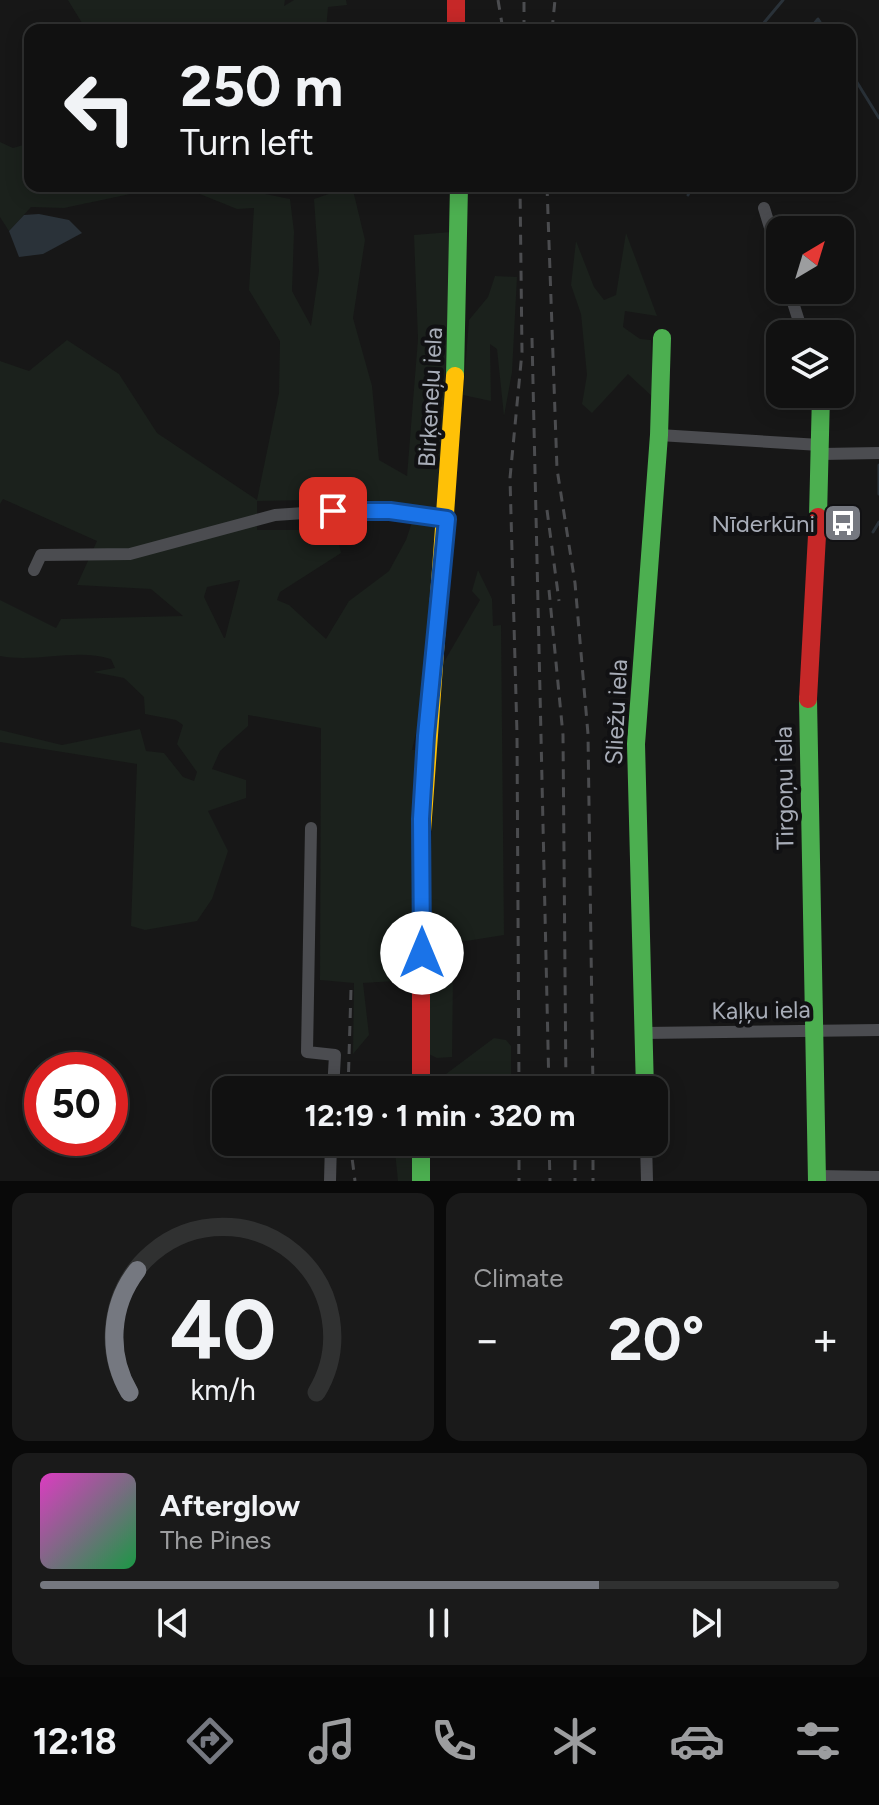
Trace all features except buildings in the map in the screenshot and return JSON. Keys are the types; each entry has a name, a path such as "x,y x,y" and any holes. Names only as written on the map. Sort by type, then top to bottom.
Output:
{"street":[{"path":"456,0 456,24"},
{"name":"Birķeneļu iela","path":"421,1076 421,819 447,519 458,332 459,192"},
{"path":"764,208 766,216"},
{"name":"Sliežu iela","path":"645,1076 636,744 659,435 662,338"},
{"name":"Tirgoņu iela","path":"817,1178 806,725 821,408"},
{"path":"659,435 879,453"},
{"path":"34,570 41,555 130,554 275,515 362,509 418,513 447,519"},
{"path":"311,828 307,1052 335,1055 334,1076"},
{"name":"Kaļķu iela","path":"643,1033 879,1030"},
{"path":"330,1181 331,1156"},
{"path":"421,1156 421,1181"},
{"path":"646,1156 647,1181"},
{"path":"817,1178 879,1177"}],"shaded area":[{"path":"68,0 285,0 284,6 294,0 346,0 347,5 328,7 327,24 82,23"},
{"path":"0,142 13,148 24,145 24,192 140,192 64,208 31,207 9,231 0,217"},
{"path":"195,192 265,192 290,199 294,232 292,291 311,326 319,271 314,199 334,192 353,192 365,240 353,318 372,386 379,460 407,476 418,339 414,235 451,232 440,511 360,499 257,501 257,530 336,530 341,553 280,592 277,600 289,605 326,639 349,601 389,571 406,540 414,516 440,527 423,703 412,750 418,750 415,907 408,928 412,932 410,980 363,983 369,1035 353,1054 354,983 320,980 321,728 248,715 248,726 220,751 212,769 246,780 246,798 208,811 228,851 212,899 197,921 145,930 131,926 137,764 0,742 0,730 62,745 140,729 146,751 164,753 183,777 194,781 197,772 177,744 183,725 176,720 145,714 144,697 124,678 93,672 115,668 111,659 84,655 0,656 0,600 56,628 61,619 183,616 151,589 77,585 97,541 3,499 0,504 0,361 29,371 67,340 119,374 157,433 257,500 279,393 280,341 249,290 254,208 237,209","holes":["240,580 224,638 204,597 207,587"]},
{"path":"39,214 69,220 82,233 43,254 19,257 9,231 24,215"},
{"path":"626,233 657,316 625,311 623,327 640,339 651,340 654,398 628,374 592,413 582,404 587,375 581,314 571,285 576,241 594,287 604,300 616,295"},
{"path":"495,276 517,277 512,372 504,416 497,349 490,344 491,401 463,395 469,320 488,297"},
{"path":"478,570 492,599 493,626 501,625 504,935 435,946 428,943 428,935 437,674 480,600 472,591"},
{"path":"437,955 453,979 452,1057 437,1058 429,1054 428,961"},
{"path":"494,1038 506,1040 511,1046 511,1076 443,1076"},
{"path":"395,1156 415,1156 414,1181 398,1181"}],"waterway":[{"path":"763,24 783,0"},
{"path":"814,24 818,19 821,24"},
{"path":"856,81 879,118"},
{"path":"879,465 879,494"},
{"path":"873,532 879,522"}],"railway":[{"path":"498,0 502,24"},
{"path":"524,0 524,24"},
{"path":"553,24 555,0"},
{"path":"519,1076 517,734 510,478 522,352 520,192"},
{"path":"547,192 557,469 575,583 588,734 593,1076"},
{"path":"532,338 549,1076"},
{"path":"547,510 559,601"},
{"path":"549,590 563,735 566,1076"},
{"path":"348,1076 351,989"},
{"path":"352,1156 355,1181"},
{"path":"519,1156 519,1181"},
{"path":"549,1156 550,1181"},
{"path":"575,1156 575,1181"},
{"path":"593,1156 593,1181"}],"traffic: fast":[{"path":"455,376 459,192"},
{"path":"645,1076 636,744 659,435 662,338"},
{"path":"818,517 821,408"},
{"path":"808,699 817,1181"},
{"path":"421,1156 421,1181"}],"traffic: slow":[{"path":"421,845 455,376"}],"traffic: jam":[{"path":"456,0 456,24"},
{"path":"808,699 818,517"},
{"path":"421,845 421,1076"}],"place":[{"name":"Nīderkūni","path":"843,523"}],"route":[{"path":"333,511 362,509 418,513 447,519 421,819 422,953"}]}
